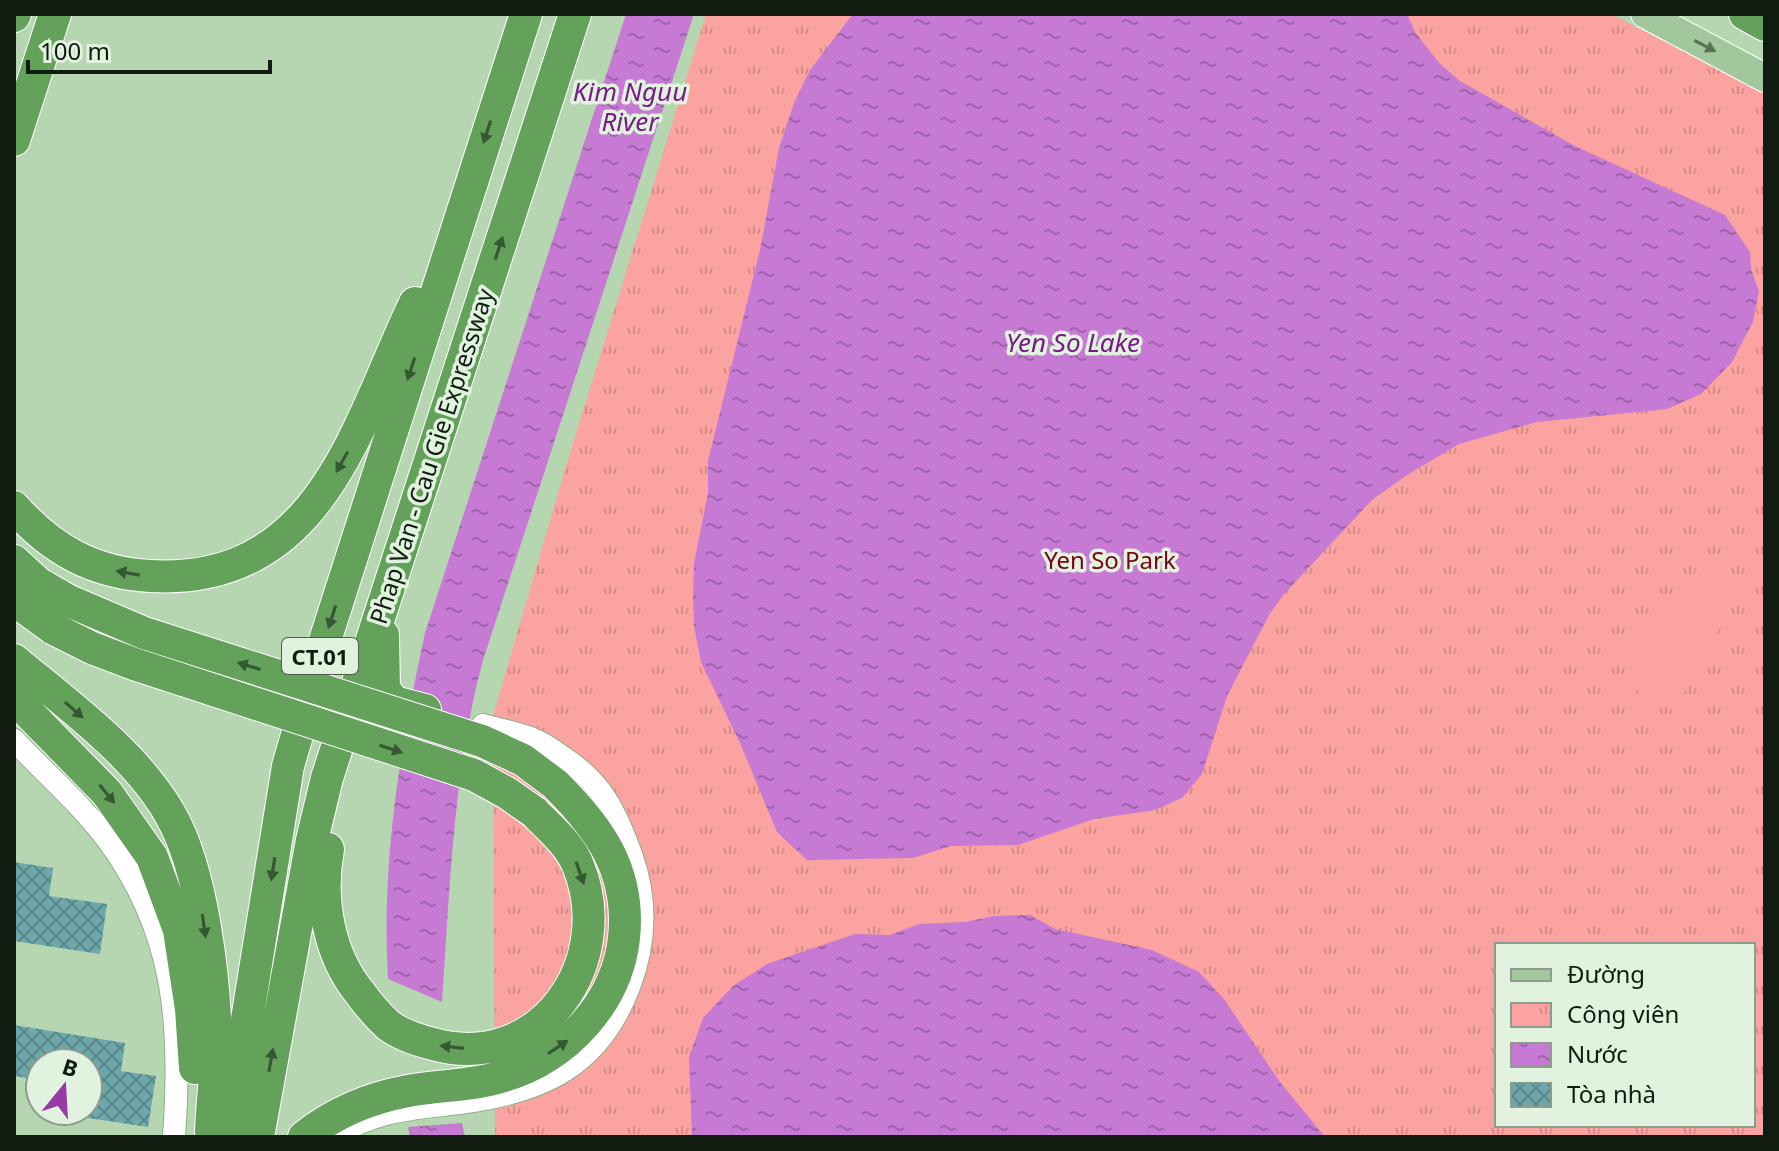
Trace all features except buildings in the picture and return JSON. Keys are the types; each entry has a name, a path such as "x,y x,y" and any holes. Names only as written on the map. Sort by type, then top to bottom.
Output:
{"highway":[{"path":"14,140 55,14"},
{"path":"505,75 520,14"},
{"name":"Phap Van - Cau Gie Expressway","path":"228,1137 288,766 321,653 526,14"},
{"name":"Phap Van - Cau Gie Expressway","path":"258,1137 312,840 327,778 575,14"},
{"path":"1745,14 1765,25"},
{"path":"14,507 36,533 67,553 103,568 135,575 169,577 220,569 277,541 327,488 344,459 469,188"},
{"path":"14,561 38,583 61,615 92,648 134,664 474,775 534,812 556,834 576,860 585,886 590,919 587,947 577,977 560,1005 541,1022 519,1036 477,1049 446,1048 413,1039 388,1025 351,982 340,960 325,907 331,831 376,672 397,561"},
{"path":"14,600 61,615 144,633 482,741 523,760 555,784 587,815 607,847 619,879 626,917 622,954 608,990 590,1021 564,1044 506,1076 408,1091 369,1101 336,1116 304,1137"},
{"path":"383,635 384,689 394,702 477,724"},
{"path":"14,660 87,721 151,786 171,815 198,891 212,988 216,1047 211,1137"},
{"path":"14,698 107,793 152,857 179,930 191,1009 198,1137"}],"main road":[{"path":"1645,14 1765,78"}],"street":[{"path":"333,1137 354,1124 388,1112 517,1093 553,1080 581,1060 601,1039 622,1006 635,971 643,928 640,880 607,798 582,769 536,740 477,724"},
{"path":"16,745 106,838 141,891 158,936 176,1013 179,1071 174,1137"}],"green space":[{"name":"Yen So Park","path":"706,14 1611,14 1765,93 1765,1137 495,1137 493,716 565,469"},
{"path":"1702,559 1745,583 1674,711 1630,687 1640,668 1622,657 1659,592 1678,602"}],"water":[{"name":"Kim Nguu River","path":"626,14 694,14 483,660 459,787 442,1002 388,979 390,848 408,719 425,633"},
{"name":"Yen So Lake","path":"853,14 1407,14 1415,32 1439,63 1460,81 1575,146 1725,215 1750,252 1751,269 1759,291 1753,322 1732,362 1701,394 1667,409 1537,422 1459,444 1372,500 1284,594 1269,615 1227,696 1202,774 1182,798 1155,810 1094,819 1018,845 951,846 913,858 807,860 777,832 740,743 701,662 694,626 694,563 708,493 708,461 760,250 779,148 794,103 810,70"},
{"path":"1030,915 1055,929 1152,950 1199,972 1224,999 1280,1082 1325,1137 692,1137 689,1057 703,1018 733,986 767,964 855,934 890,935 919,924"},
{"path":"462,1123 465,1137 410,1137 408,1127"}]}
